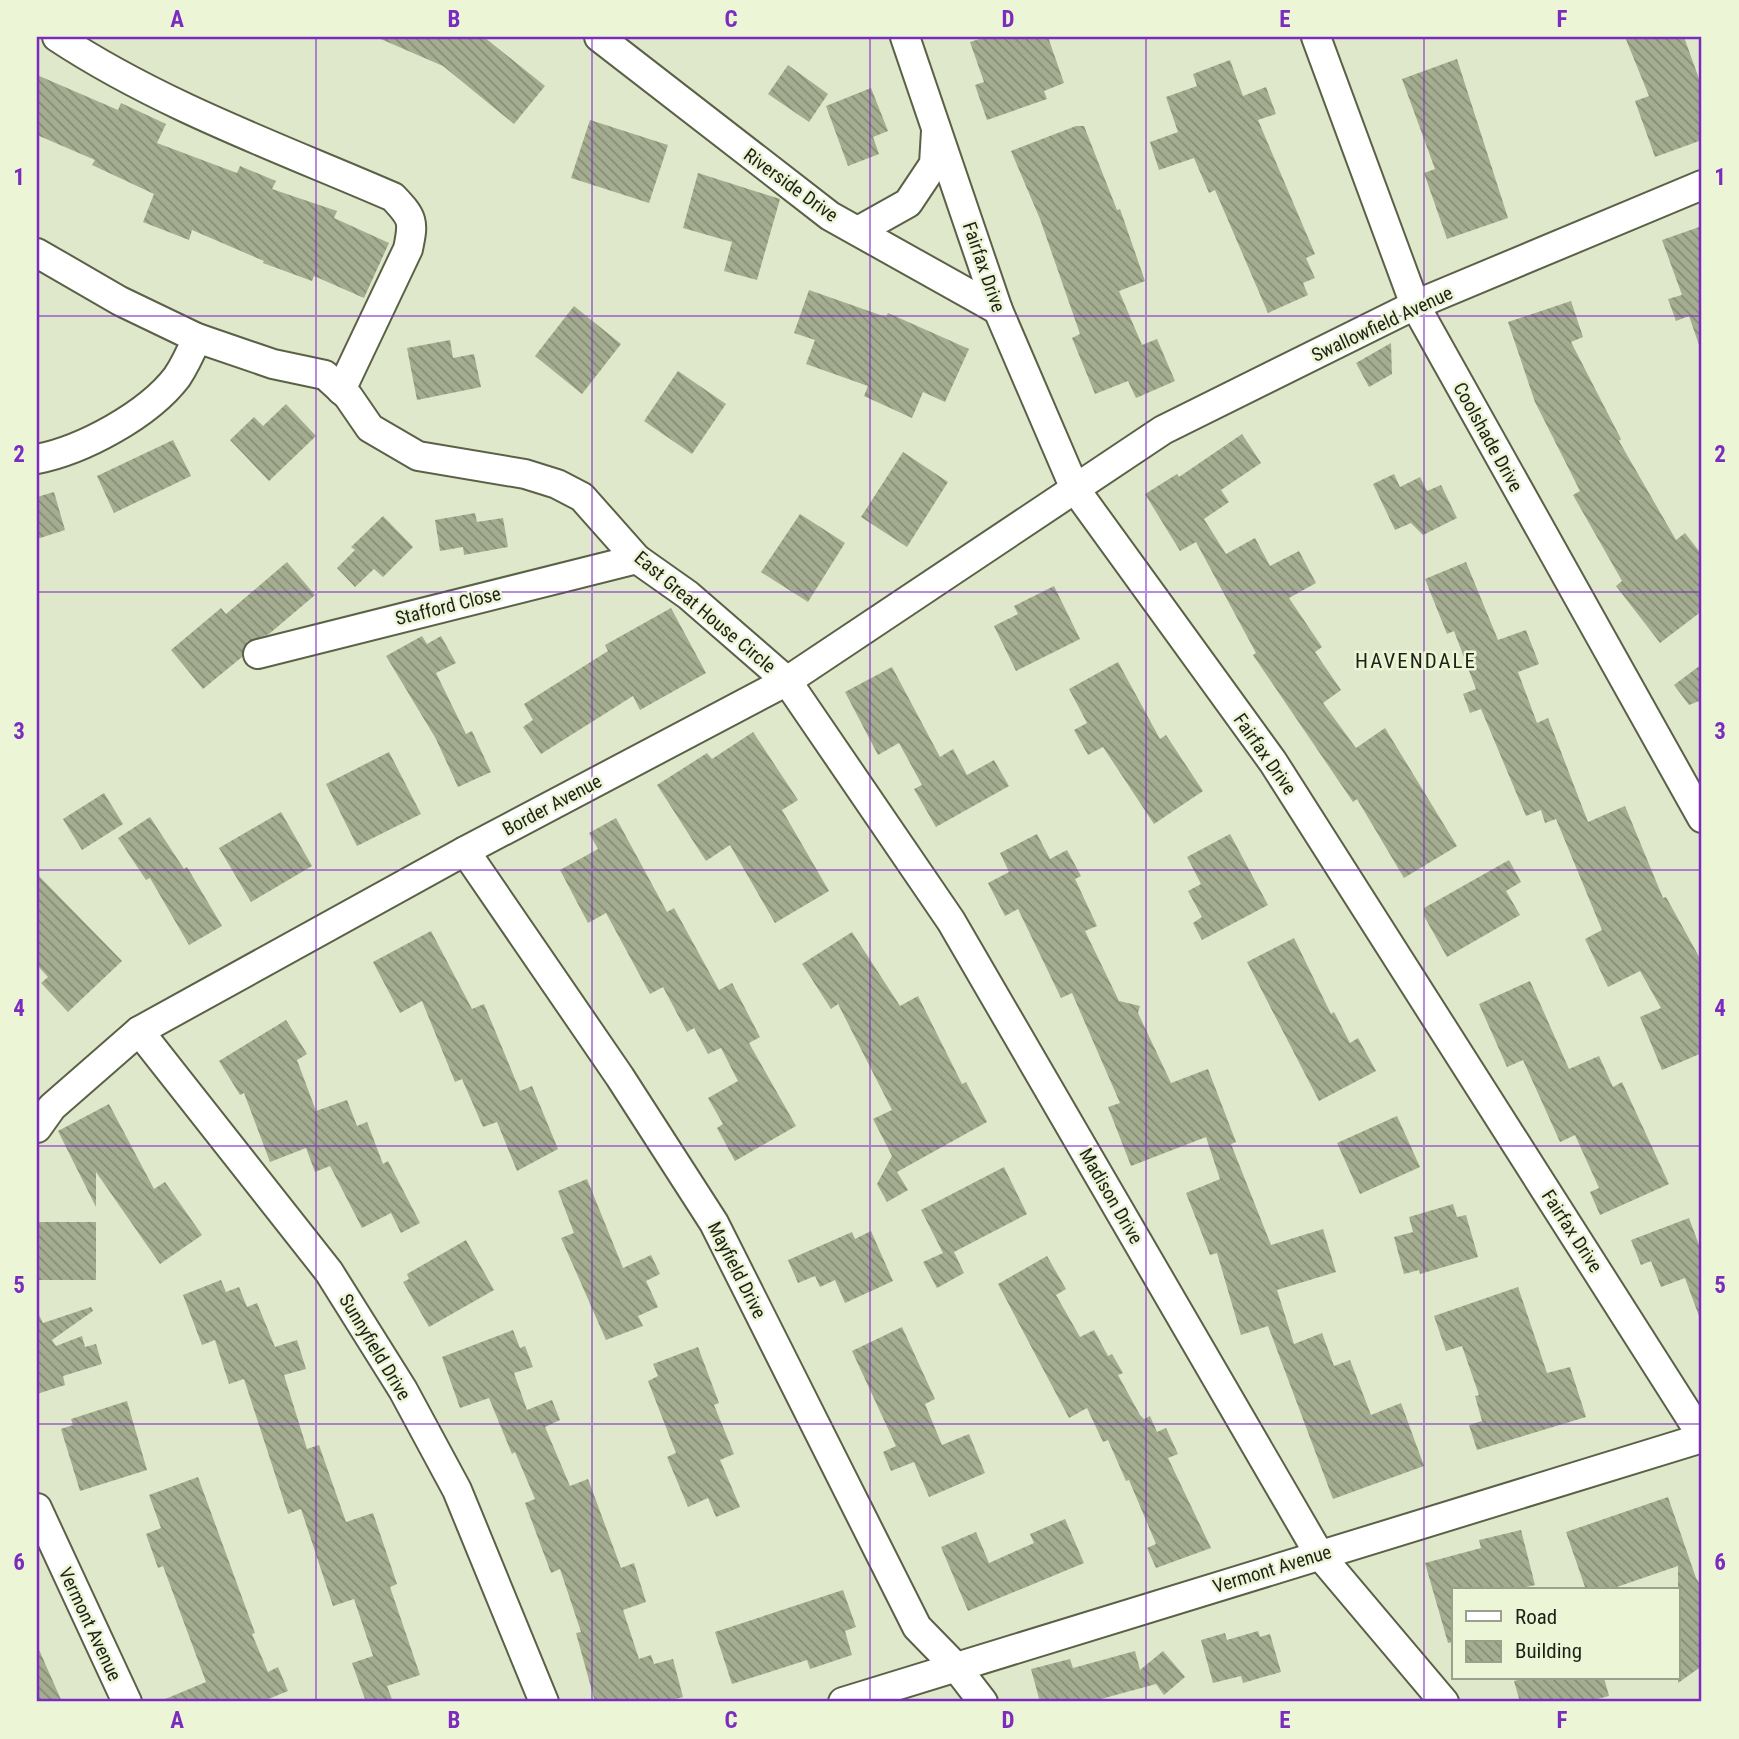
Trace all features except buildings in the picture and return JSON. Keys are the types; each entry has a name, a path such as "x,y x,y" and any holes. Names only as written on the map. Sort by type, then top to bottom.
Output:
{"street":[{"path":"57,37 100,65 179,104 393,197 409,215 412,226 408,249 341,390"},
{"name":"Riverside Drive","path":"598,37 830,216 998,310"},
{"name":"Fairfax Drive","path":"905,37 998,310 1075,489 1273,762 1702,1437"},
{"name":"Coolshade Drive","path":"1316,37 1415,305 1702,818"},
{"path":"858,231 908,203 934,164 936,125"},
{"name":"Swallowfield Avenue","path":"1075,489 1163,430 1415,305 1702,185"},
{"name":"East Great House Circle","path":"37,253 120,301 197,338 273,364 325,375 341,390 370,428 418,456 525,474 557,484 582,498 637,559 688,594 788,681"},
{"path":"37,459 80,446 142,408 175,379 197,338"},
{"name":"Border Avenue","path":"37,1128 52,1107 139,1031 465,851 788,681 1075,489"},
{"name":"Stafford Close","path":"258,654 637,559"},
{"name":"Madison Drive","path":"788,681 951,921 1319,1554 1444,1702"},
{"name":"Mayfield Drive","path":"465,851 620,1077 715,1223 917,1627 956,1667 983,1702"},
{"name":"Sunnyfield Drive","path":"139,1031 329,1272 403,1390 457,1490 544,1702"},
{"name":"Vermont Avenue","path":"843,1702 1702,1437"},
{"name":"Vermont Avenue","path":"37,1508 127,1702"}],"district":[{"name":"HAVENDALE","path":"1416,661"}]}
